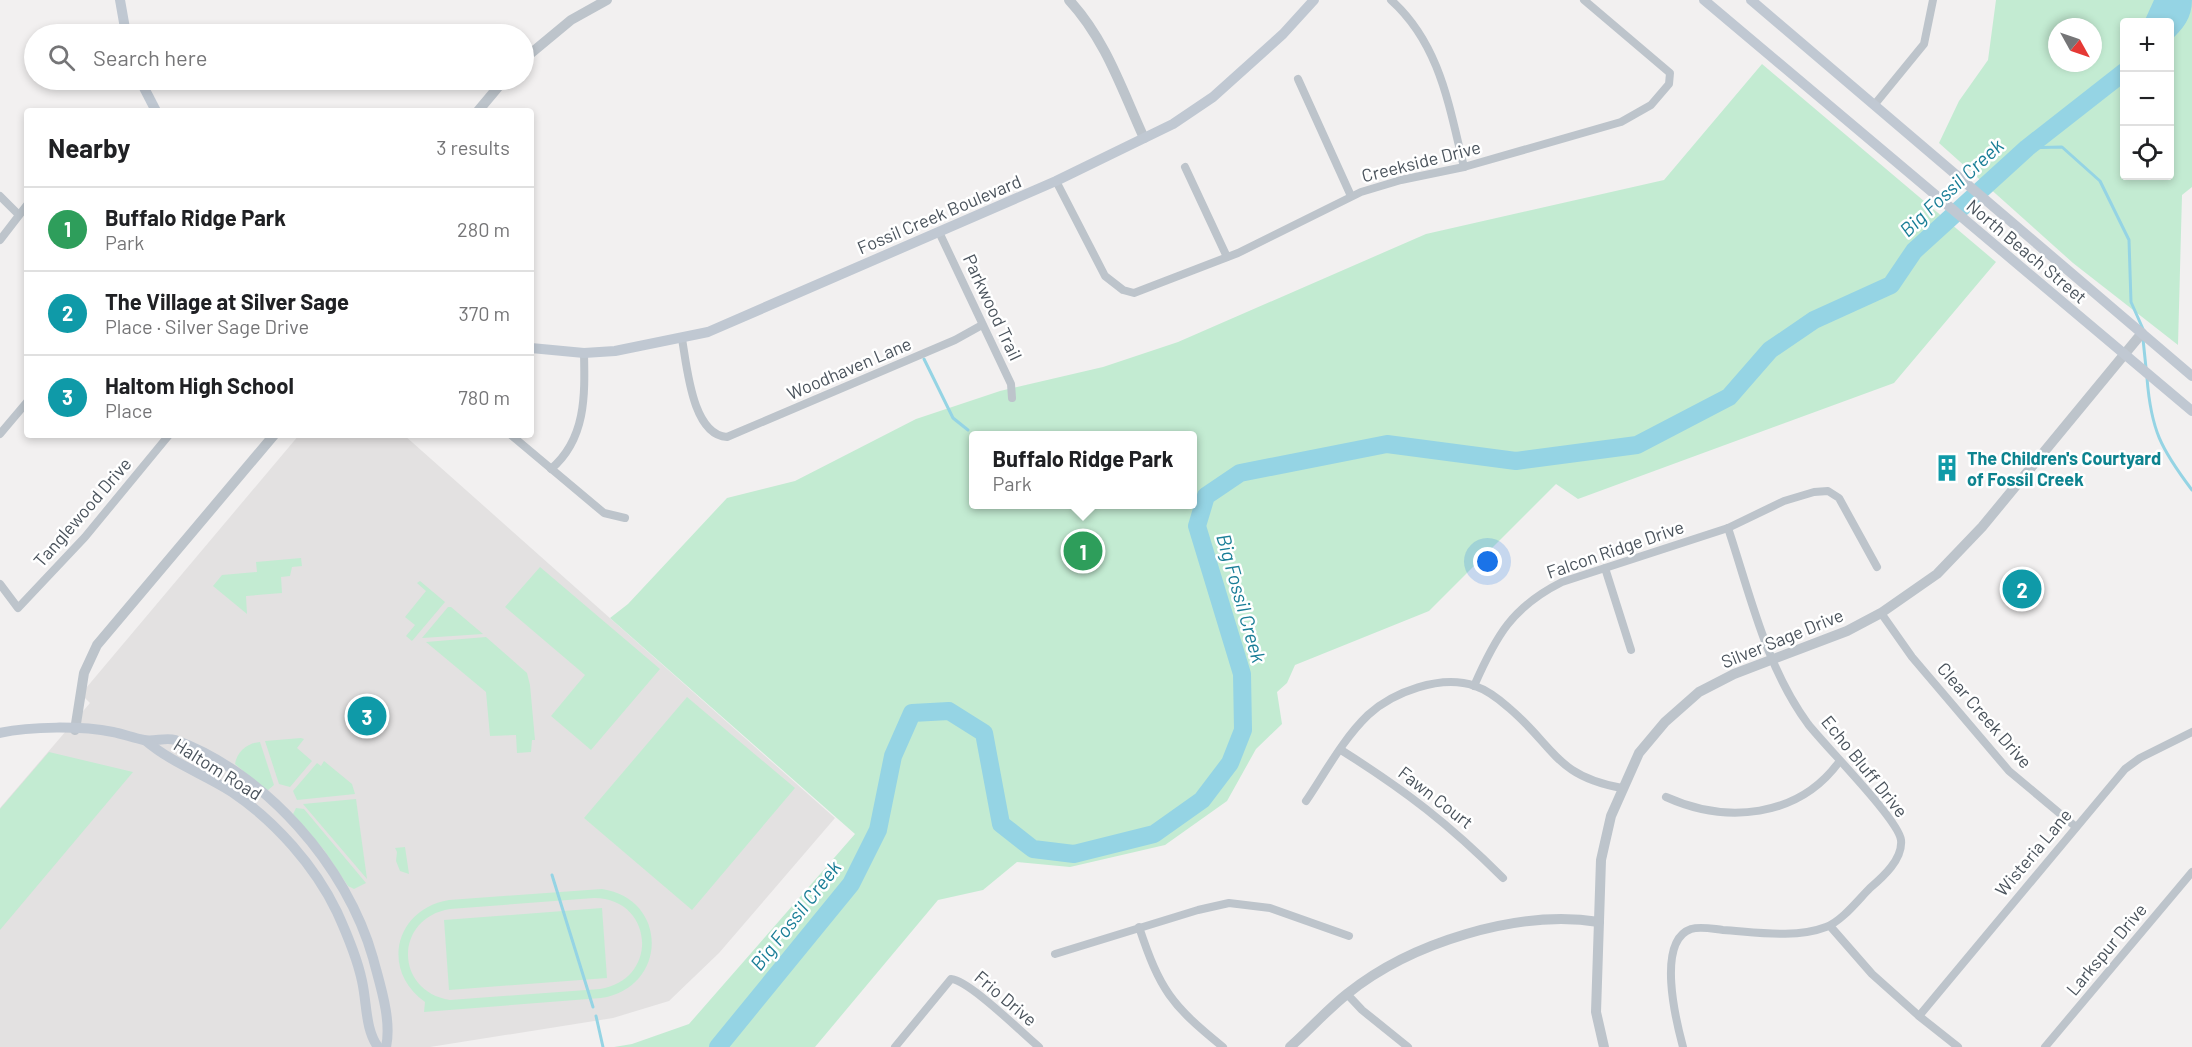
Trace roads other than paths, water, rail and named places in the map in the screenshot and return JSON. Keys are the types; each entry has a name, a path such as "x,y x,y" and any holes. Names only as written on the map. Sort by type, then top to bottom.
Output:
{"main road":[{"path":"120,0 124,24"},
{"name":"Fossil Creek Boulevard","path":"534,348 584,353 631,350 708,332 1056,181 1173,124 1214,97 1283,34 1314,0"},
{"name":"North Beach Street","path":"1704,0 2192,411"},
{"name":"North Beach Street","path":"1751,0 2192,376"},
{"path":"145,90 154,108"},
{"name":"Haltom Road","path":"0,733 75,730 111,732 146,741 172,739 220,764 251,784 307,836 351,904 368,942 377,974 389,1034 386,1047"},
{"name":"Haltom Road","path":"146,741 164,756 238,797 275,827 314,876 336,910 351,944 362,981 372,1038 378,1047"},
{"path":"209,779 220,764"},
{"path":"336,910 351,904"},
{"path":"341,922 351,904"}],"street":[{"path":"534,51 571,20 607,0"},
{"path":"1069,0 1081,12 1112,62 1144,138"},
{"path":"1391,0 1415,25 1433,52 1464,167"},
{"name":"Creekside Drive","path":"1056,181 1110,282 1123,290 1134,293 1227,258 1351,196 1401,180 1464,167 1621,122 1651,105 1669,84 1670,73 1584,0"},
{"path":"1875,105 1924,44 1933,0"},
{"path":"1298,79 1351,196"},
{"path":"481,108 496,90"},
{"path":"1185,167 1227,258"},
{"path":"0,196 18,214"},
{"path":"0,240 24,208"},
{"name":"Parkwood Trail","path":"939,232 1011,384 1012,398"},
{"name":"Woodhaven Lane","path":"682,339 699,417 712,433 727,437 944,345 982,325"},
{"name":"Silver Sage Drive","path":"1604,1047 1596,1012 1601,860 1606,830 1639,753 1685,703 1720,681 1808,648 1881,613 1937,573 1982,527 2142,333"},
{"path":"551,469 573,444 581,419 584,353"},
{"path":"0,434 24,406"},
{"name":"Tanglewood Drive","path":"0,584 18,608 71,552 166,438"},
{"path":"75,730 78,699 84,673 97,645 271,438"},
{"path":"515,438 604,513 625,518"},
{"name":"Falcon Ridge Drive","path":"1474,686 1491,647 1504,627 1524,606 1562,582 1728,528 1784,501 1814,492 1828,491 1846,507 1877,567"},
{"name":"Echo Bluff Drive","path":"1728,528 1772,660 1797,708 1839,762 1885,812 1900,836 1901,843 1893,863 1881,879 1830,926"},
{"path":"1605,568 1631,650"},
{"name":"Clear Creek Drive","path":"1881,613 1912,657 2009,771 2076,827"},
{"path":"1306,801 1366,717 1393,698 1426,686 1451,683 1474,686 1509,708 1565,767 1596,784 1622,789"},
{"name":"Wisteria Lane","path":"1919,1016 2125,769 2140,758 2192,732"},
{"name":"Fawn Court","path":"1341,750 1403,789 1433,812 1503,878"},
{"path":"1666,797 1680,803 1730,812 1767,810 1796,800 1821,782 1839,762"},
{"name":"Larkspur Drive","path":"2045,1047 2192,872"},
{"path":"1055,954 1198,910 1242,903 1269,908 1348,936"},
{"path":"1290,1047 1347,994 1380,972 1418,953 1491,926 1563,919 1599,922"},
{"path":"1683,1047 1675,1019 1671,979 1675,945 1683,934 1697,928 1768,933 1816,930 1830,926 1853,955 1919,1016 1958,1047"},
{"path":"1138,927 1155,974 1170,999 1223,1047"},
{"name":"Frio Drive","path":"895,1047 951,979 959,980 980,995 1039,1047"},
{"path":"1347,994 1362,1010 1408,1047"}],"water":[{"path":"2154,0 2192,0 2186,23 2174,37 2174,18 2146,18"}],"waterway":[{"name":"Big Fossil Creek","path":"718,1047 851,884 878,830 893,756 912,713 949,711 984,733 1001,824 1033,849 1074,854 1154,834 1202,800 1230,763 1243,730 1242,674 1197,526 1206,496 1240,473 1387,444 1516,461 1637,445 1729,397 1770,350 1814,320 1891,285 1914,251 2027,148 2120,75"},
{"path":"2027,148 2062,147 2100,181 2129,240 2131,302 2143,329"},
{"path":"2143,339 2146,368"},
{"path":"924,359 953,418 968,430"},
{"path":"2147,378 2151,412 2159,438 2172,463 2192,490"},
{"path":"552,875 593,1007"},
{"path":"596,1016 603,1047"}],"place":[{"name":"The Children's Courtyard of Fossil Creek","path":"1947,468"},
{"name":"Buffalo Ridge Park","path":"1083,551"},
{"name":"The Village at Silver Sage","path":"2022,589"},
{"name":"Haltom High School","path":"367,716"}]}
